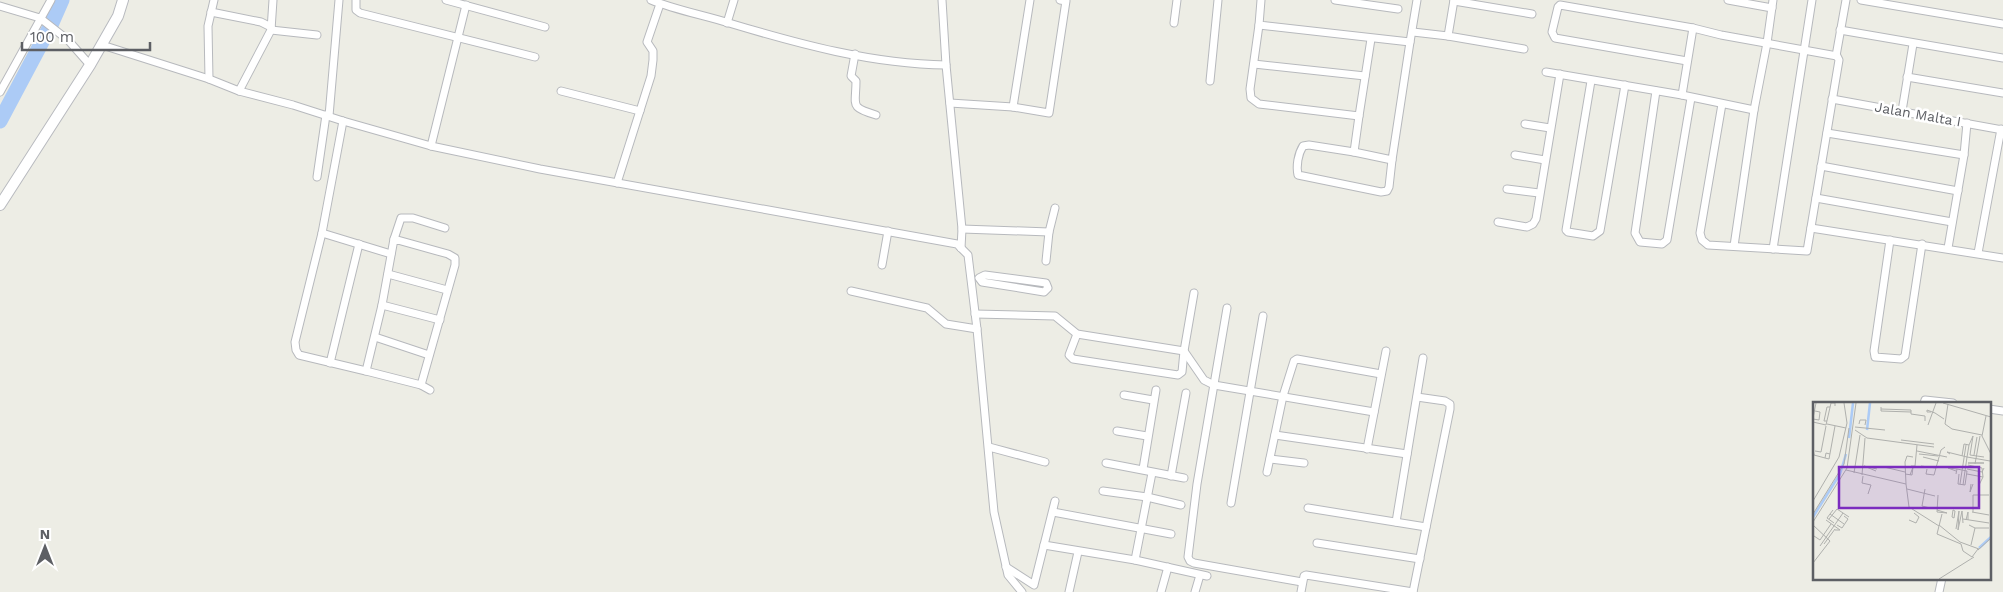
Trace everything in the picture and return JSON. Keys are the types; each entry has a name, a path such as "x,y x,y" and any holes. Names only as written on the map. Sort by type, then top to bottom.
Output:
{"main road":[{"path":"0,205 102,45 118,16 123,0"}],"street":[{"path":"0,92 43,21 52,0"},
{"path":"209,79 208,26 214,0"},
{"path":"239,91 271,28 273,0"},
{"path":"318,177 327,115 339,0"},
{"path":"356,0 356,10 360,13 535,57"},
{"path":"446,0 545,26"},
{"path":"727,23 734,0"},
{"path":"942,0 946,65 962,229 961,248"},
{"path":"1013,107 1030,0"},
{"path":"950,103 1013,107 1049,113 1066,1 1060,0"},
{"path":"1174,23 1178,0"},
{"path":"1210,81 1218,0"},
{"path":"1261,0 1250,89 1251,98 1259,104 1359,116"},
{"path":"1336,0 1379,4 1398,9"},
{"path":"1392,160 1309,145 1304,146 1300,151 1297,170 1298,176 1382,192 1387,191 1389,187 1417,0"},
{"path":"1728,0 1773,4 1754,110 1734,246"},
{"path":"1772,249 1812,0"},
{"path":"1722,104 1700,233 1702,240 1708,246 1806,251 1839,60 1836,56 1846,0"},
{"path":"1861,0 2003,24"},
{"path":"1448,36 1454,1 1532,14"},
{"path":"617,183 651,76 652,51 647,42 656,2 769,35 886,61 946,65"},
{"path":"431,146 466,5"},
{"path":"1687,61 1555,38 1552,32 1558,7 1560,5 1693,28 1720,35 1836,56"},
{"path":"0,6 43,21 68,40 90,65"},
{"path":"211,12 261,22 271,28 317,35"},
{"path":"1258,25 1410,42"},
{"path":"1682,95 1693,28"},
{"path":"1840,30 2003,58"},
{"path":"1413,32 1524,49"},
{"path":"1354,152 1371,39"},
{"path":"1902,111 1913,44"},
{"path":"102,45 209,79 239,91 431,146 540,169 956,244 968,255 977,329 994,512 1008,575 1022,592"},
{"path":"855,54 851,76 856,81 856,107 876,115"},
{"path":"1254,64 1365,76"},
{"path":"1546,72 1682,95 1754,110"},
{"path":"1498,222 1527,227 1533,224 1536,218 1560,74"},
{"path":"1907,77 2003,93"},
{"path":"1591,81 1566,230 1568,232 1593,236 1600,231 1625,85"},
{"path":"561,91 640,110"},
{"path":"1656,91 1635,233 1640,242 1662,244 1667,240 1691,98"},
{"name":"Jalan Malta I","path":"1832,98 2002,129"},
{"path":"343,121 322,233 296,342 296,350 299,355 366,370 430,390"},
{"path":"1948,248 1964,155 1967,123"},
{"path":"1525,124 1550,128"},
{"path":"1978,253 2002,129"},
{"path":"1826,133 1964,155"},
{"path":"1515,155 1545,160"},
{"path":"1821,166 1958,191"},
{"path":"1506,189 1539,193"},
{"path":"1816,198 1952,222"},
{"path":"1046,261 1049,232 1055,208"},
{"path":"366,370 382,305 394,239 401,218 413,218 445,228"},
{"path":"1811,228 2003,258"},
{"path":"962,229 1049,232"},
{"path":"882,265 888,231"},
{"path":"322,233 391,254"},
{"path":"394,239 448,254 455,258 455,265 421,386"},
{"path":"1890,240 1874,351 1875,357 1901,359 1905,356 1922,244"},
{"path":"330,363 359,244"},
{"path":"388,274 447,290"},
{"path":"971,277 979,278 985,275 1028,281 1046,284 1048,288 1044,292 982,282 979,278"},
{"path":"851,291 927,308 946,324 977,329"},
{"path":"1077,334 1069,355 1073,359 1178,376 1182,372 1194,293"},
{"path":"382,305 440,320"},
{"path":"1227,308 1197,484 1188,557 1190,561 1302,582"},
{"path":"975,314 1055,316 1077,334 1184,351 1204,380 1214,385 1374,412"},
{"path":"1231,503 1264,316"},
{"path":"374,337 429,354"},
{"path":"1367,449 1386,351"},
{"path":"1396,522 1423,358"},
{"path":"1267,472 1291,364 1297,359 1381,374"},
{"path":"1143,469 1156,390"},
{"path":"1171,476 1186,393"},
{"path":"1124,395 1154,400"},
{"path":"1300,592 1306,575 1413,592 1450,404 1445,401 1416,397"},
{"path":"1924,402 1924,400 1943,402"},
{"path":"1990,409 2003,411"},
{"path":"1117,431 1147,436"},
{"path":"1275,435 1407,454"},
{"path":"988,447 1045,462"},
{"path":"1270,459 1304,463"},
{"path":"1106,462 1184,478"},
{"path":"1135,560 1152,472"},
{"path":"1103,491 1147,497 1181,505"},
{"path":"1006,567 1034,585 1056,501"},
{"path":"1308,508 1426,527"},
{"path":"1053,512 1171,534"},
{"path":"1317,543 1420,559"},
{"path":"1044,544 1078,552 1168,566 1203,575 1195,592"},
{"path":"1069,592 1078,552"},
{"path":"1161,592 1168,566"}],"waterway":[{"path":"0,121 51,25 62,0"}]}
